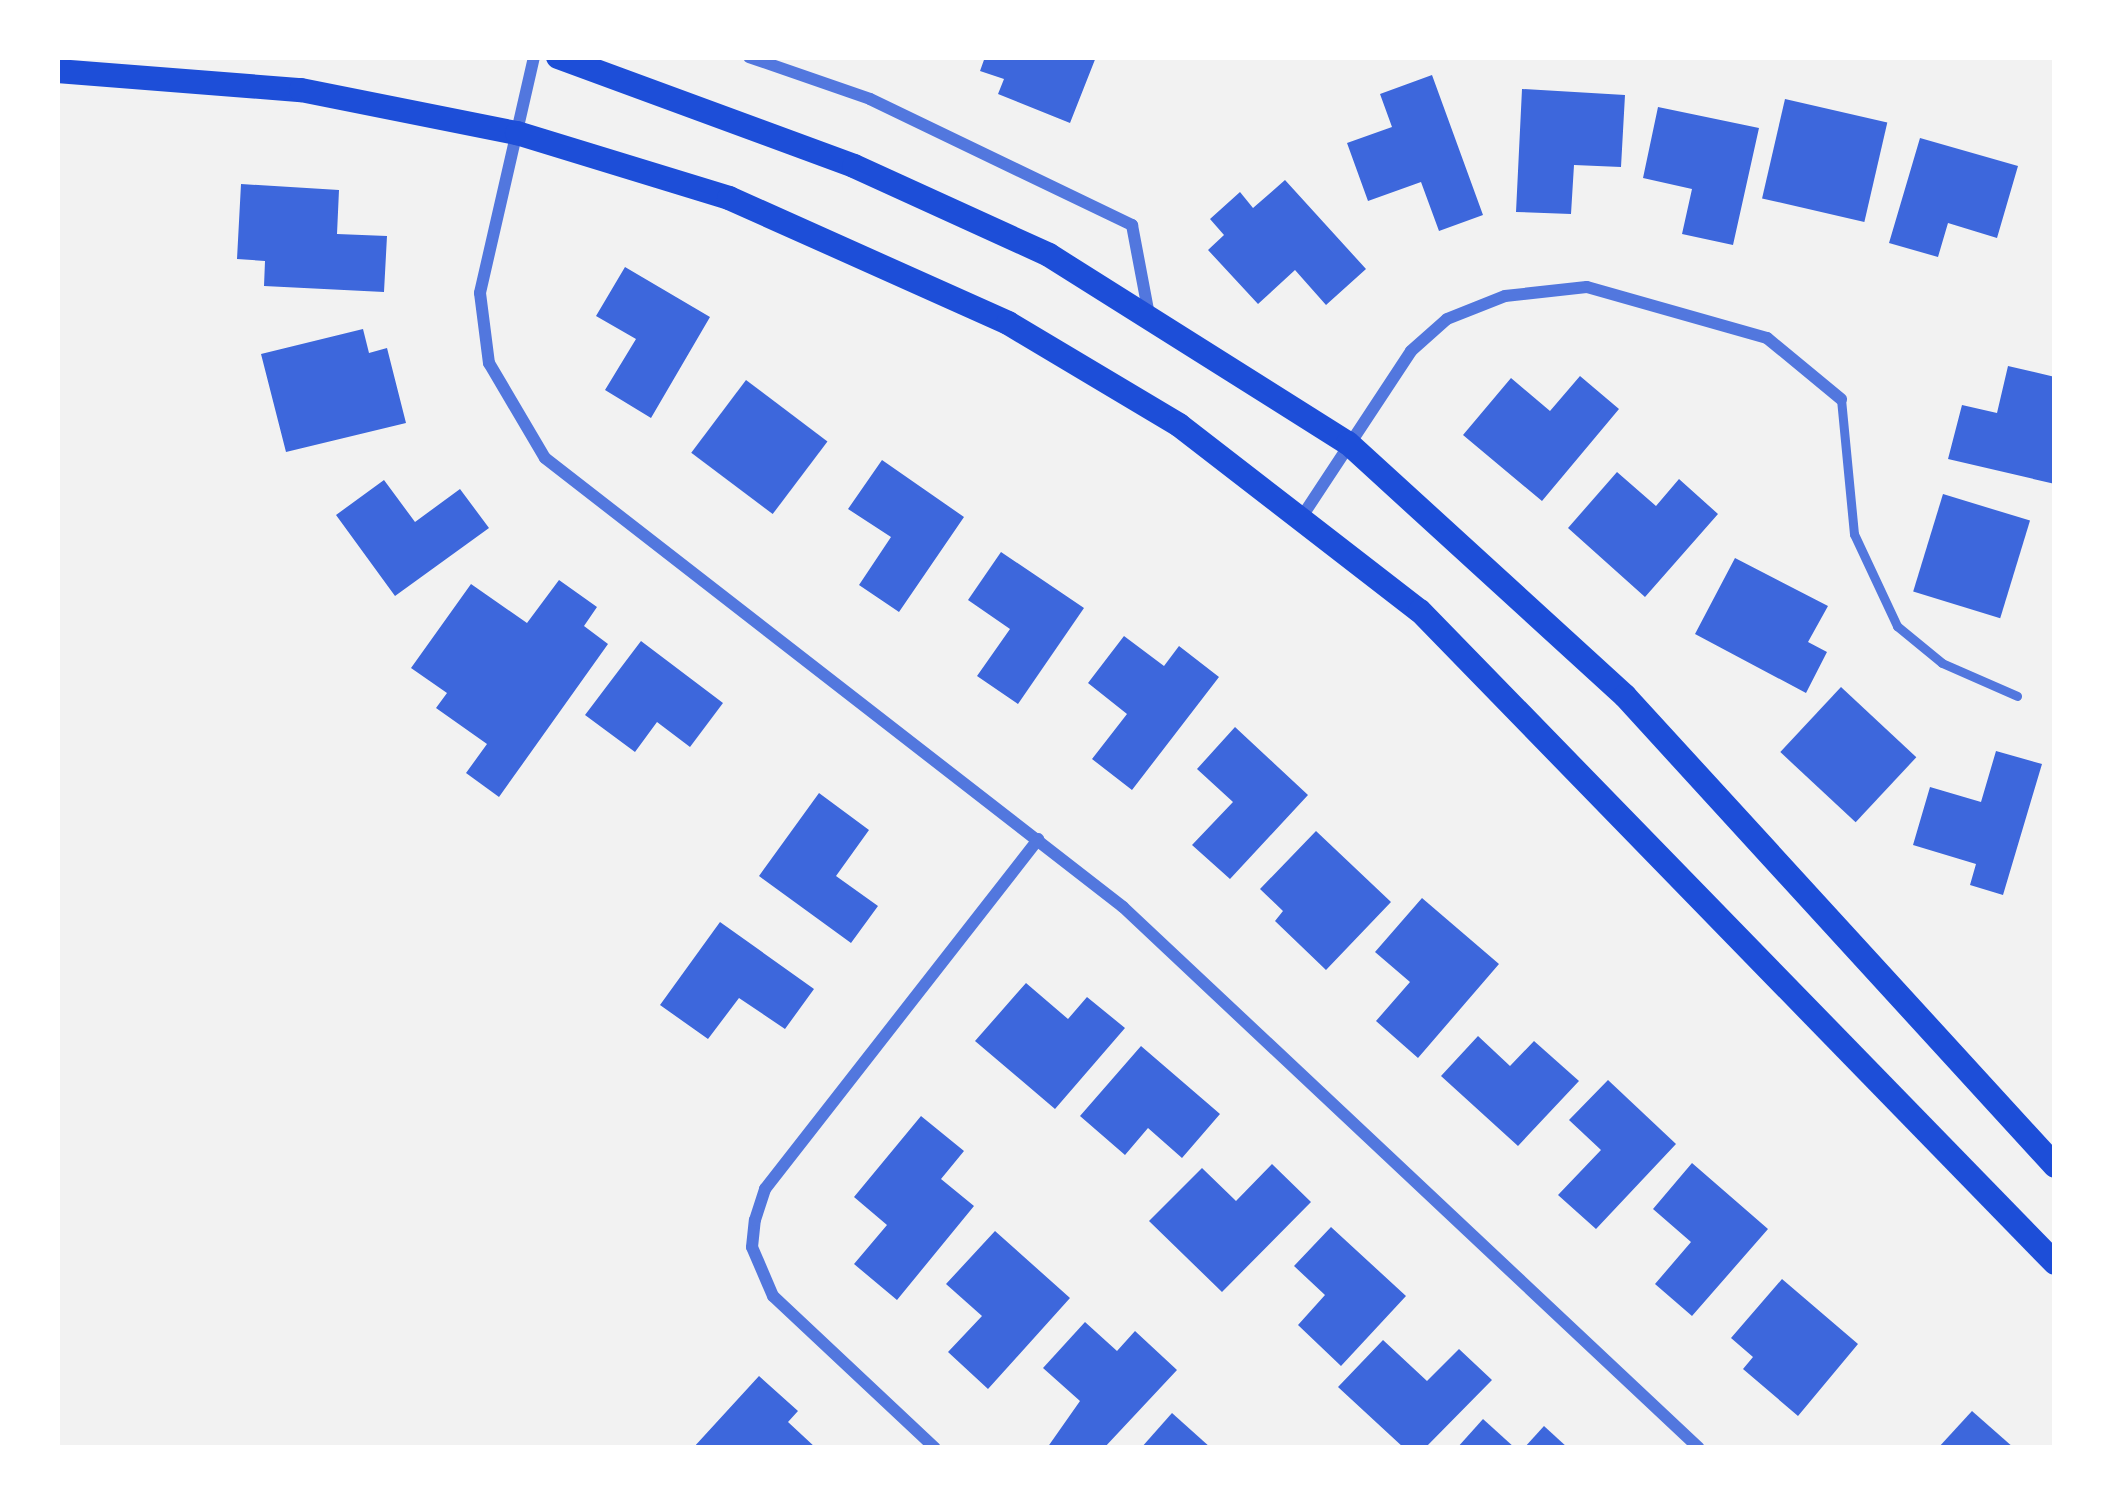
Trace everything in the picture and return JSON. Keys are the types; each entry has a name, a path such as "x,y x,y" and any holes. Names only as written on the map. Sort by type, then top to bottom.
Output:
{"main road":[{"path":"559,57 854,166 1148,310 1348,443 1625,696 2055,1166"},
{"path":"57,70 301,90 517,133 729,198 1008,323 1303,515 1420,611 1668,854 2055,1263"}],"street":[{"path":"534,57 480,293 489,362 545,458 1038,838 1699,1448"},
{"path":"749,57 870,99 1132,225 1148,310"},
{"path":"1303,515 1348,443 1447,319 1505,296 1587,287 1767,338 1841,399"},
{"path":"935,1448 772,1296 752,1247 755,1220 765,1189 1038,838"}],"lane":[{"path":"1841,399 1854,534 1897,626 1942,663 2017,696"}],"building":[{"path":"985,57 1096,57 1070,123 998,94 1004,79 980,71"},
{"path":"1432,75 1483,215 1439,231 1421,182 1368,201 1347,143 1392,127 1380,94"},
{"path":"1522,89 1625,95 1621,167 1574,165 1571,214 1516,212"},
{"path":"1785,99 1887,123 1864,222 1762,198"},
{"path":"1658,107 1759,128 1733,245 1682,234 1692,189 1643,178"},
{"path":"1920,138 2018,166 1997,238 1948,223 1938,257 1889,243"},
{"path":"1285,180 1366,269 1326,305 1295,270 1258,304 1208,250 1224,235 1210,219 1240,192 1253,208"},
{"path":"241,184 339,190 337,234 387,236 384,292 264,286 265,261 237,259"},
{"path":"625,267 710,317 651,418 605,390 636,339 596,316"},
{"path":"363,329 369,353 387,348 406,423 286,452 261,354"},
{"path":"2008,366 2055,377 2055,484 1948,459 1962,405 1997,413"},
{"path":"1580,376 1619,409 1542,501 1463,435 1511,378 1550,411"},
{"path":"746,380 827,441 773,514 691,453"},
{"path":"882,460 964,517 899,612 859,585 891,537 848,509"},
{"path":"1617,472 1656,506 1679,479 1718,514 1645,597 1568,528"},
{"path":"384,480 415,522 460,489 489,528 395,596 336,515"},
{"path":"1943,494 2030,521 2000,618 1913,592"},
{"path":"1001,552 1084,608 1018,704 977,676 1010,629 968,600"},
{"path":"1735,558 1828,606 1808,642 1827,652 1806,693 1695,634"},
{"path":"559,580 597,607 584,626 608,644 499,797 466,773 487,744 436,708 447,693 411,668 471,584 527,623"},
{"path":"1124,636 1164,666 1179,646 1219,677 1132,790 1092,759 1127,714 1088,683"},
{"path":"641,641 723,703 690,747 657,722 635,752 585,715"},
{"path":"1841,687 1916,757 1856,822 1780,752"},
{"path":"1235,727 1308,795 1230,879 1192,845 1233,802 1197,769"},
{"path":"1996,751 2042,764 2003,895 1970,885 1976,864 1913,845 1930,787 1981,802"},
{"path":"819,793 869,830 836,876 878,906 851,943 759,876"},
{"path":"1316,831 1391,902 1326,970 1275,921 1283,911 1260,889"},
{"path":"1422,898 1499,964 1418,1058 1376,1021 1410,982 1375,952"},
{"path":"720,922 814,989 785,1029 739,998 708,1039 660,1005"},
{"path":"1026,983 1068,1019 1087,997 1125,1028 1055,1109 975,1041"},
{"path":"1478,1036 1510,1066 1534,1041 1579,1081 1518,1146 1441,1076"},
{"path":"1141,1046 1220,1114 1182,1158 1148,1128 1125,1155 1080,1116"},
{"path":"1608,1080 1676,1144 1596,1229 1558,1195 1601,1150 1569,1120"},
{"path":"921,1116 964,1151 941,1179 974,1206 897,1300 854,1264 887,1225 854,1197"},
{"path":"1692,1163 1768,1229 1692,1316 1655,1284 1691,1242 1653,1209"},
{"path":"1272,1164 1311,1202 1222,1292 1149,1221 1202,1168 1236,1201"},
{"path":"1331,1227 1406,1296 1341,1366 1298,1325 1325,1295 1294,1266"},
{"path":"995,1231 1070,1298 988,1389 948,1352 982,1316 946,1284"},
{"path":"1782,1279 1858,1344 1798,1416 1743,1369 1753,1357 1731,1338"},
{"path":"1085,1322 1117,1351 1135,1331 1177,1370 1104,1448 1047,1448 1080,1401 1043,1368"},
{"path":"1383,1340 1427,1381 1459,1349 1492,1380 1425,1448 1404,1448 1338,1387"},
{"path":"759,1376 798,1411 788,1422 816,1448 693,1448"},
{"path":"1972,1411 2014,1448 1938,1448"},
{"path":"1172,1413 1211,1448 1141,1448"},
{"path":"1483,1419 1515,1448 1457,1448"},
{"path":"1544,1426 1568,1448 1524,1448"}]}
